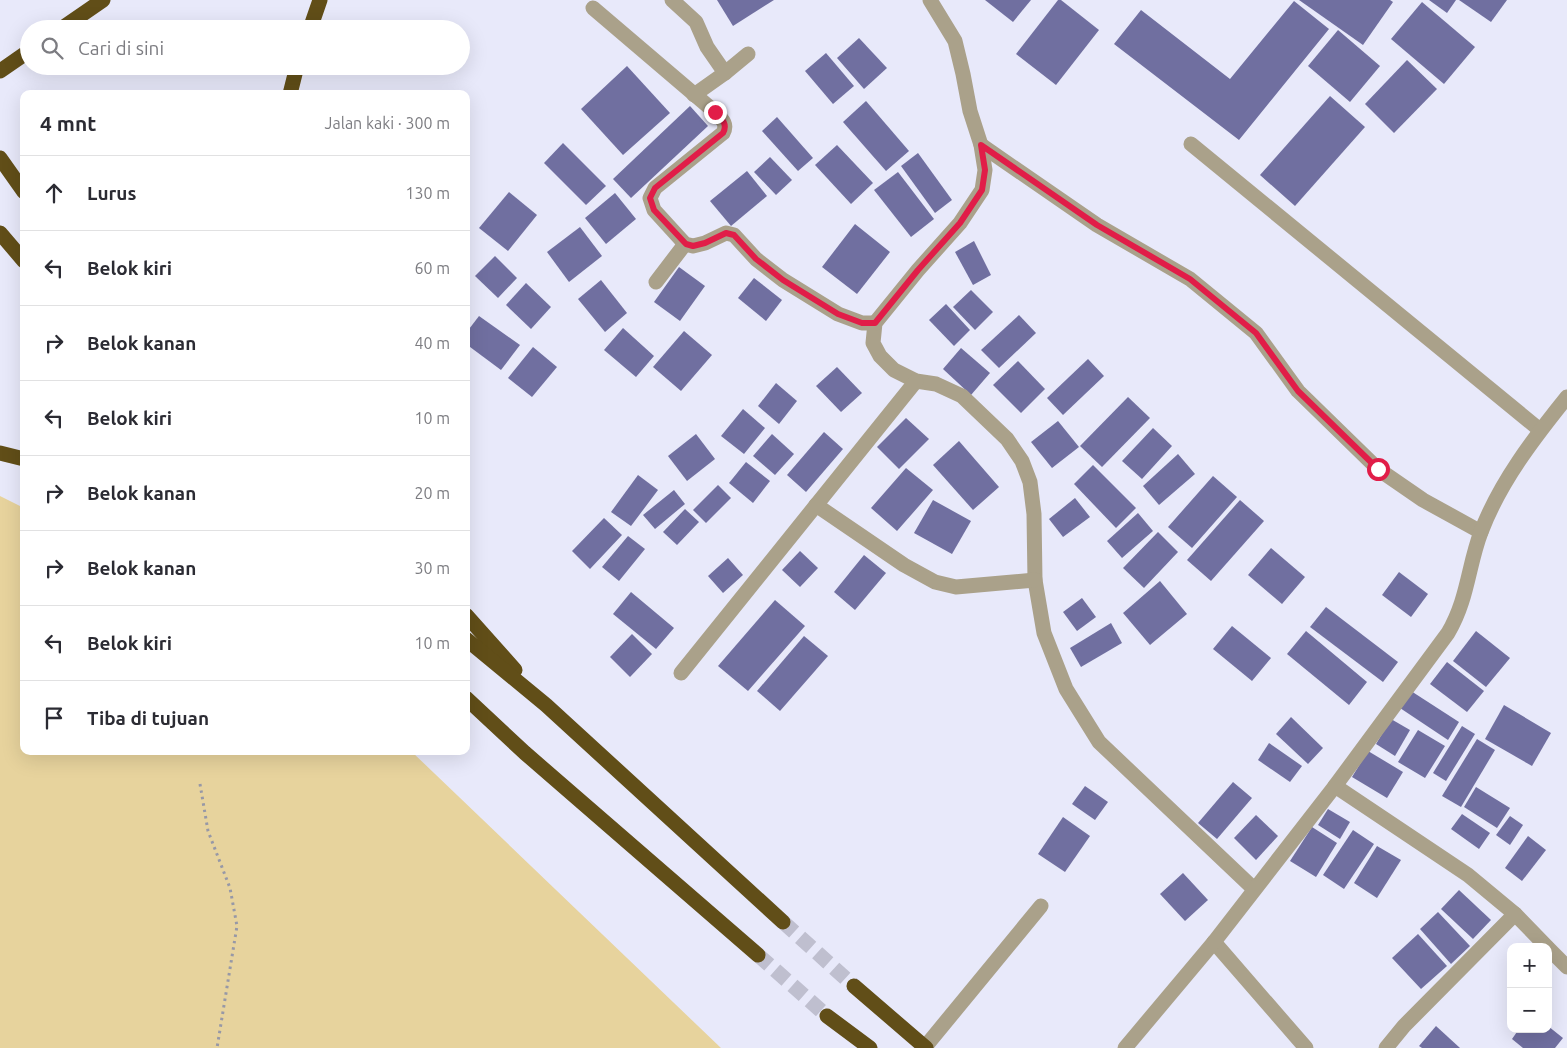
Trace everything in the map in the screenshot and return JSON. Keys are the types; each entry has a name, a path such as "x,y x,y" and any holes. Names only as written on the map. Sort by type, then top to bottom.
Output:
{"highway":[{"path":"74,20 103,0"},
{"path":"313,20 320,0"},
{"path":"0,71 20,57"},
{"path":"291,90 295,75"},
{"path":"0,158 20,187"},
{"path":"0,234 20,256"},
{"path":"0,454 20,457"},
{"path":"470,619 546,705"},
{"path":"470,642 546,705 783,922"},
{"path":"470,702 524,753 758,954"},
{"path":"470,714 524,753"},
{"path":"854,986 926,1048"},
{"path":"827,1016 870,1048"}],"street":[{"path":"672,0 696,22 707,47 725,73"},
{"path":"930,0 955,41 970,111 981,145 985,170 982,190 960,223 918,270 875,323 873,342 880,356 894,370 916,380 936,384 962,396 1007,439 1022,461 1030,482 1034,514 1035,580 1044,632 1066,689 1099,742 1254,889"},
{"path":"593,8 715,112 725,123 726,128 723,133 655,188 650,198 654,210 686,244 693,246 705,243 726,233 734,235 756,259 783,280 838,314 862,323 875,323"},
{"path":"694,95 748,54"},
{"path":"1191,144 1540,430"},
{"path":"981,145 1097,225 1190,279 1256,333 1298,391 1378,469 1423,500 1481,532"},
{"path":"656,282 686,244"},
{"path":"680,673 916,380"},
{"path":"1125,1048 1214,942 1335,786 1452,627 1460,611 1481,532 1503,486 1540,430 1567,397"},
{"path":"816,505 904,565 935,582 956,587 1035,580"},
{"path":"1335,786 1468,875 1515,914 1544,943"},
{"path":"926,1048 1041,906"},
{"path":"1386,1048 1404,1026 1515,914"},
{"path":"1214,942 1306,1048"},
{"path":"1552,951 1567,967"}],"path":[{"path":"200,784 208,831 230,888 238,926 217,1048"}],"shaded area":[{"path":"0,496 20,506 20,755 415,755 721,1048 0,1048"}],"building":[{"path":"717,0 774,0 733,26"},
{"path":"985,0 1031,0 1013,22"},
{"path":"1058,0 1061,0 1099,30 1056,85 1016,54"},
{"path":"1299,0 1390,0 1393,2 1363,45"},
{"path":"1429,0 1456,0 1447,13"},
{"path":"1459,0 1507,0 1491,22"},
{"path":"1294,1 1329,29 1239,140 1114,44 1141,10 1230,79"},
{"path":"1422,2 1475,47 1444,84 1391,39"},
{"path":"1338,30 1380,66 1350,102 1308,66"},
{"path":"859,38 887,68 864,89 837,58"},
{"path":"826,53 854,86 833,104 805,71"},
{"path":"1407,60 1437,89 1394,133 1365,104"},
{"path":"627,66 670,113 623,155 581,109"},
{"path":"1330,96 1365,127 1295,206 1260,175"},
{"path":"866,101 909,151 886,171 843,122"},
{"path":"690,106 708,126 631,198 613,179"},
{"path":"777,117 813,158 798,171 762,131"},
{"path":"563,143 606,186 586,205 544,163"},
{"path":"837,145 873,183 851,204 815,165"},
{"path":"918,153 952,200 935,213 901,166"},
{"path":"770,157 792,180 776,195 754,172"},
{"path":"747,171 767,196 731,226 710,201"},
{"path":"898,172 934,219 911,237 874,190"},
{"path":"509,192 537,215 508,251 479,228"},
{"path":"615,193 636,219 606,244 585,218"},
{"path":"855,224 890,252 857,294 822,267"},
{"path":"580,227 602,256 569,282 547,252"},
{"path":"974,241 991,275 973,285 955,252"},
{"path":"495,256 517,278 498,298 475,276"},
{"path":"679,267 705,286 680,321 654,302"},
{"path":"754,278 782,300 766,321 738,298"},
{"path":"601,280 627,313 605,332 578,299"},
{"path":"526,283 551,307 531,329 506,305"},
{"path":"971,290 993,312 975,330 953,307"},
{"path":"946,304 970,330 954,346 929,320"},
{"path":"1019,315 1036,333 999,368 981,350"},
{"path":"479,316 520,345 501,370 470,347 470,328"},
{"path":"623,328 654,356 636,377 604,350"},
{"path":"684,331 712,355 681,391 653,367"},
{"path":"533,347 557,367 532,397 508,378"},
{"path":"961,348 990,373 971,395 943,369"},
{"path":"1088,359 1104,376 1063,415 1047,398"},
{"path":"1018,361 1045,389 1021,413 993,385"},
{"path":"837,367 862,393 841,412 816,386"},
{"path":"776,383 797,401 779,424 758,406"},
{"path":"1128,397 1150,418 1102,467 1080,446"},
{"path":"743,409 765,428 744,454 721,436"},
{"path":"906,418 929,439 899,469 877,447"},
{"path":"1058,421 1079,447 1052,468 1031,442"},
{"path":"1153,428 1172,446 1142,479 1122,461"},
{"path":"824,432 843,449 806,492 787,475"},
{"path":"696,434 715,459 687,481 668,456"},
{"path":"772,434 794,454 775,475 753,456"},
{"path":"959,441 999,487 973,510 933,465"},
{"path":"1178,454 1195,474 1159,505 1143,486"},
{"path":"746,462 770,481 753,503 729,483"},
{"path":"1093,465 1136,508 1116,528 1074,484"},
{"path":"906,468 933,490 897,531 871,508"},
{"path":"638,475 658,490 631,526 611,512"},
{"path":"1213,476 1237,497 1192,548 1168,527"},
{"path":"718,485 731,498 706,523 693,510"},
{"path":"674,490 685,504 655,529 643,515"},
{"path":"1075,498 1090,517 1063,537 1049,519"},
{"path":"933,500 971,521 952,554 914,533"},
{"path":"1240,500 1264,521 1211,581 1187,560"},
{"path":"685,509 699,522 677,545 663,532"},
{"path":"1138,513 1153,531 1122,558 1107,541"},
{"path":"604,518 622,535 590,569 572,551"},
{"path":"1158,532 1178,552 1144,588 1123,568"},
{"path":"628,536 645,549 619,581 602,567"},
{"path":"1271,548 1305,577 1282,604 1248,575"},
{"path":"800,551 818,568 800,587 782,570"},
{"path":"864,555 886,573 855,610 834,592"},
{"path":"728,558 743,575 723,593 708,576"},
{"path":"1399,572 1428,594 1411,617 1382,595"},
{"path":"1160,581 1187,614 1150,645 1123,613"},
{"path":"631,592 674,628 656,649 613,614"},
{"path":"1082,598 1096,617 1077,631 1063,612"},
{"path":"775,600 805,626 748,691 718,666"},
{"path":"1326,607 1398,662 1383,682 1310,627"},
{"path":"1111,623 1122,643 1081,667 1070,648"},
{"path":"1232,626 1271,658 1252,681 1213,649"},
{"path":"1306,631 1367,682 1349,705 1287,654"},
{"path":"1476,631 1510,658 1486,687 1453,661"},
{"path":"632,634 652,654 630,677 610,657"},
{"path":"804,636 828,656 780,711 757,691"},
{"path":"1447,662 1484,691 1467,712 1430,684"},
{"path":"1411,691 1459,722 1448,740 1400,708"},
{"path":"1504,705 1551,733 1532,766 1485,739"},
{"path":"1291,717 1323,748 1308,764 1276,734"},
{"path":"1391,719 1410,730 1395,756 1376,744"},
{"path":"1462,726 1475,734 1446,781 1433,773"},
{"path":"1418,730 1445,746 1425,778 1398,762"},
{"path":"1477,739 1495,750 1461,807 1442,796"},
{"path":"1269,743 1302,766 1290,782 1258,760"},
{"path":"1368,751 1403,772 1387,798 1352,777"},
{"path":"1233,782 1252,798 1217,839 1198,823"},
{"path":"1085,786 1108,802 1095,820 1072,804"},
{"path":"1476,787 1510,808 1497,828 1464,807"},
{"path":"1328,809 1350,822 1340,839 1318,825"},
{"path":"1462,814 1490,833 1479,849 1451,829"},
{"path":"1256,815 1278,836 1256,860 1234,838"},
{"path":"1510,816 1523,825 1510,845 1496,835"},
{"path":"1063,817 1090,836 1065,872 1038,854"},
{"path":"1312,827 1337,843 1316,877 1290,861"},
{"path":"1353,830 1374,844 1344,889 1323,875"},
{"path":"1528,836 1546,850 1522,881 1505,868"},
{"path":"1377,846 1401,860 1377,898 1354,883"},
{"path":"1183,873 1208,900 1185,921 1160,894"},
{"path":"1459,890 1491,920 1473,939 1441,909"},
{"path":"1438,912 1470,946 1451,964 1420,929"},
{"path":"1418,934 1447,966 1421,989 1392,958"},
{"path":"1436,1026 1460,1048 1422,1048 1419,1046"},
{"path":"1552,1029 1563,1038 1555,1048 1523,1048 1512,1039 1516,1033 1552,1033"}],"tunnel":[{"path":"783,922 854,986"},
{"path":"758,955 827,1016"}],"route":[{"path":"715,112 725,123 726,128 723,133 655,188 650,198 654,210 686,244 693,246 705,243 726,233 734,235 756,259 783,280 838,314 862,323 875,323 972,207 982,190 985,170 981,145 1097,225 1190,279 1256,333 1298,391 1378,469"}]}
